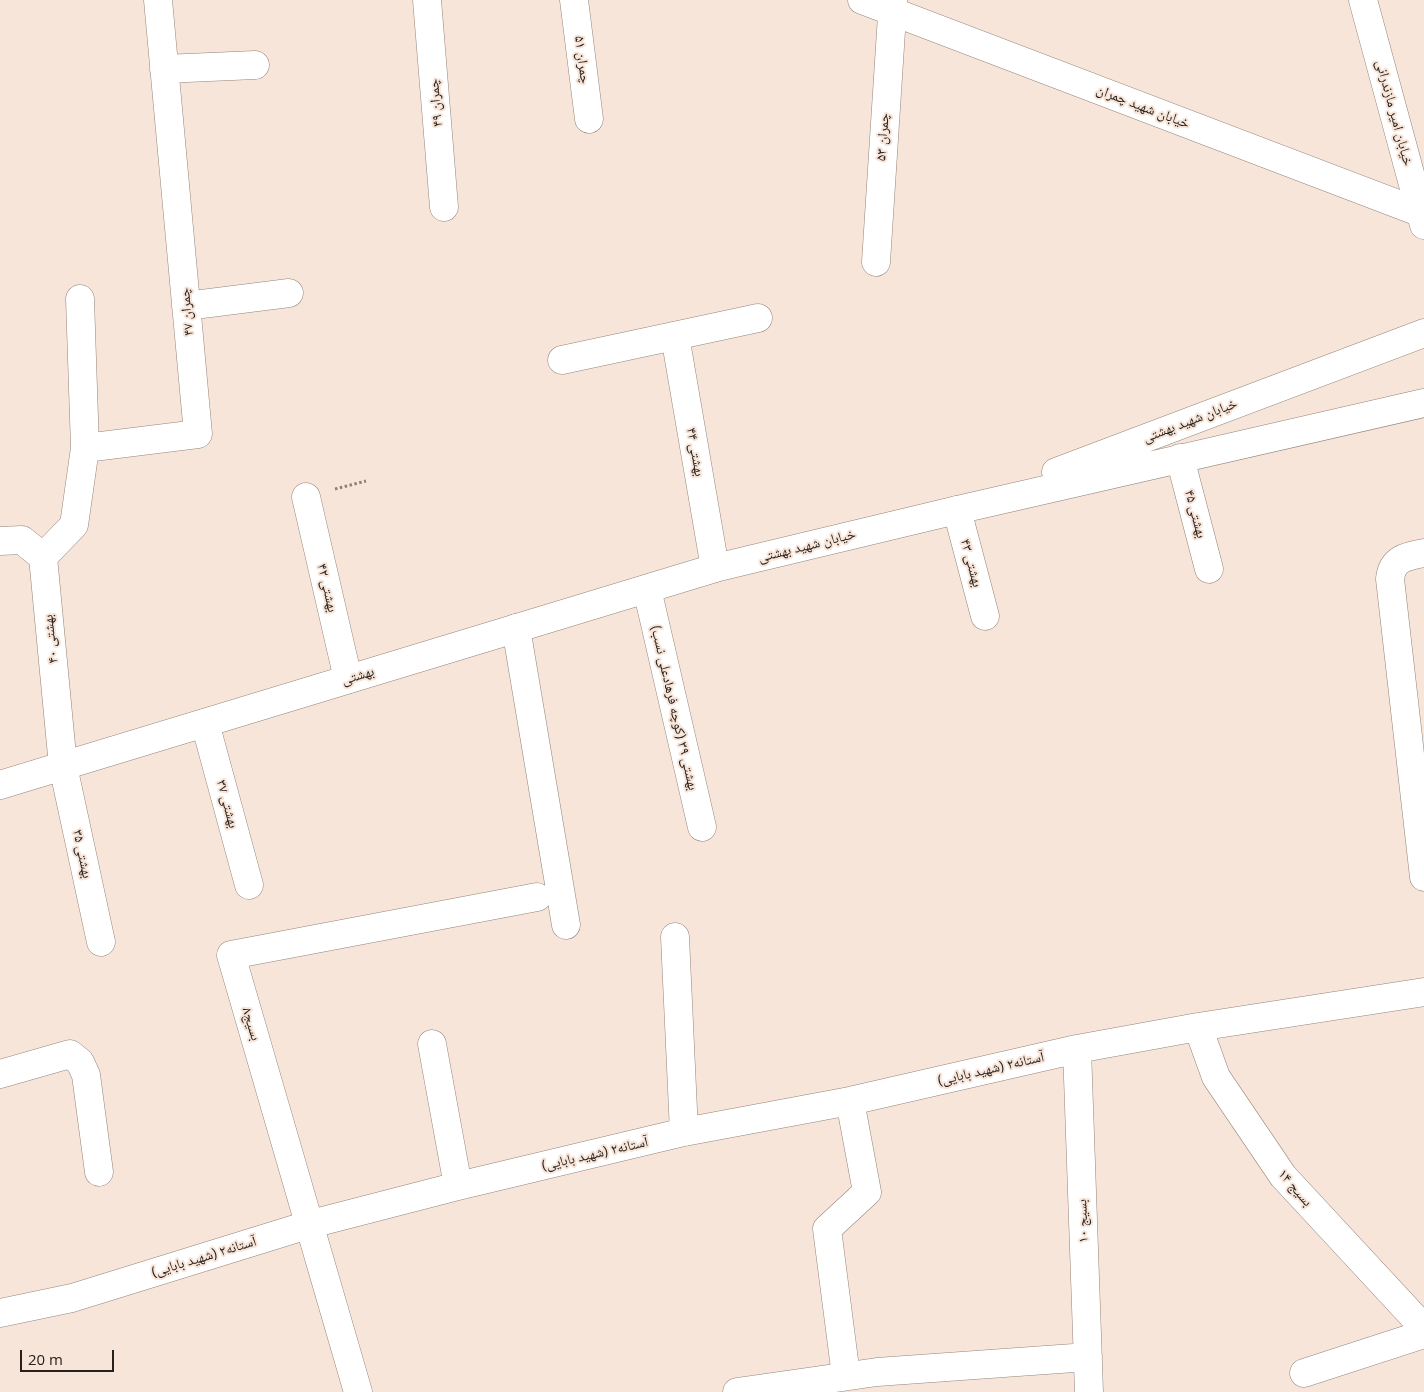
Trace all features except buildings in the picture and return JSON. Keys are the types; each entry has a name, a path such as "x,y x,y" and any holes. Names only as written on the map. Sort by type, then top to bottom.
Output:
{"street":[{"name":"چمران ۴۷","path":"85,448 198,434 158,0"},
{"name":"چمران ۴۹","path":"427,0 444,207"},
{"name":"چمران ۵۱","path":"574,0 589,119"},
{"name":"خیابان شهید چمران","path":"862,0 893,6 1423,217"},
{"name":"خیابان امیر مازندرانی","path":"1363,0 1423,217"},
{"name":"چمران ۵۳","path":"876,262 893,6"},
{"path":"164,69 255,65"},
{"path":"186,306 289,293"},
{"path":"0,541 22,540 43,557 74,525 85,448 80,299"},
{"path":"1415,336 1416,328 1424,309"},
{"path":"562,360 758,318"},
{"name":"بهشتی ۴۴","path":"675,336 715,568"},
{"name":"خیابان شهید بهشتی","path":"957,510 1415,336"},
{"name":"خیابان شهید بهشتی","path":"715,568 1424,402"},
{"name":"بهشتی ۴۵","path":"1180,458 1209,569"},
{"name":"بهشتی ۴۲","path":"306,497 348,679"},
{"name":"بهشتی ۴۳","path":"957,510 985,616"},
{"path":"1424,553 1400,559 1391,570 1390,579 1424,877"},
{"name":"بهشتی ۴۰","path":"43,557 63,766"},
{"name":"بهشتی","path":"0,785 715,568"},
{"name":"بهشتی ۳۹ (کوچه فرهادعلی نسب)","path":"647,589 702,827"},
{"path":"516,628 566,925"},
{"name":"بهشتی ۳۷","path":"205,722 249,884"},
{"name":"بهشتی ۳۵","path":"63,766 101,942"},
{"name":"بسیج۸","path":"358,1392 311,1224 231,955 537,897"},
{"path":"674,937 684,1132"},
{"name":"آستانه۲ (شهید بابایی)","path":"1,1310 72,1298 311,1224 458,1186 684,1132 850,1101 1077,1049 1198,1027 1424,992"},
{"name":"بسیج ۱۴","path":"1198,1027 1216,1077 1283,1176 1424,1328"},
{"path":"432,1044 458,1186"},
{"name":"بسیج ۱۰","path":"1077,1049 1089,1392"},
{"path":"0,1074 70,1054 80,1062 86,1074 99,1172"},
{"path":"846,1376 827,1229 867,1192 850,1101"},
{"path":"1304,1372 1424,1334"},
{"path":"737,1392 846,1376 878,1382 1088,1357"}]}
